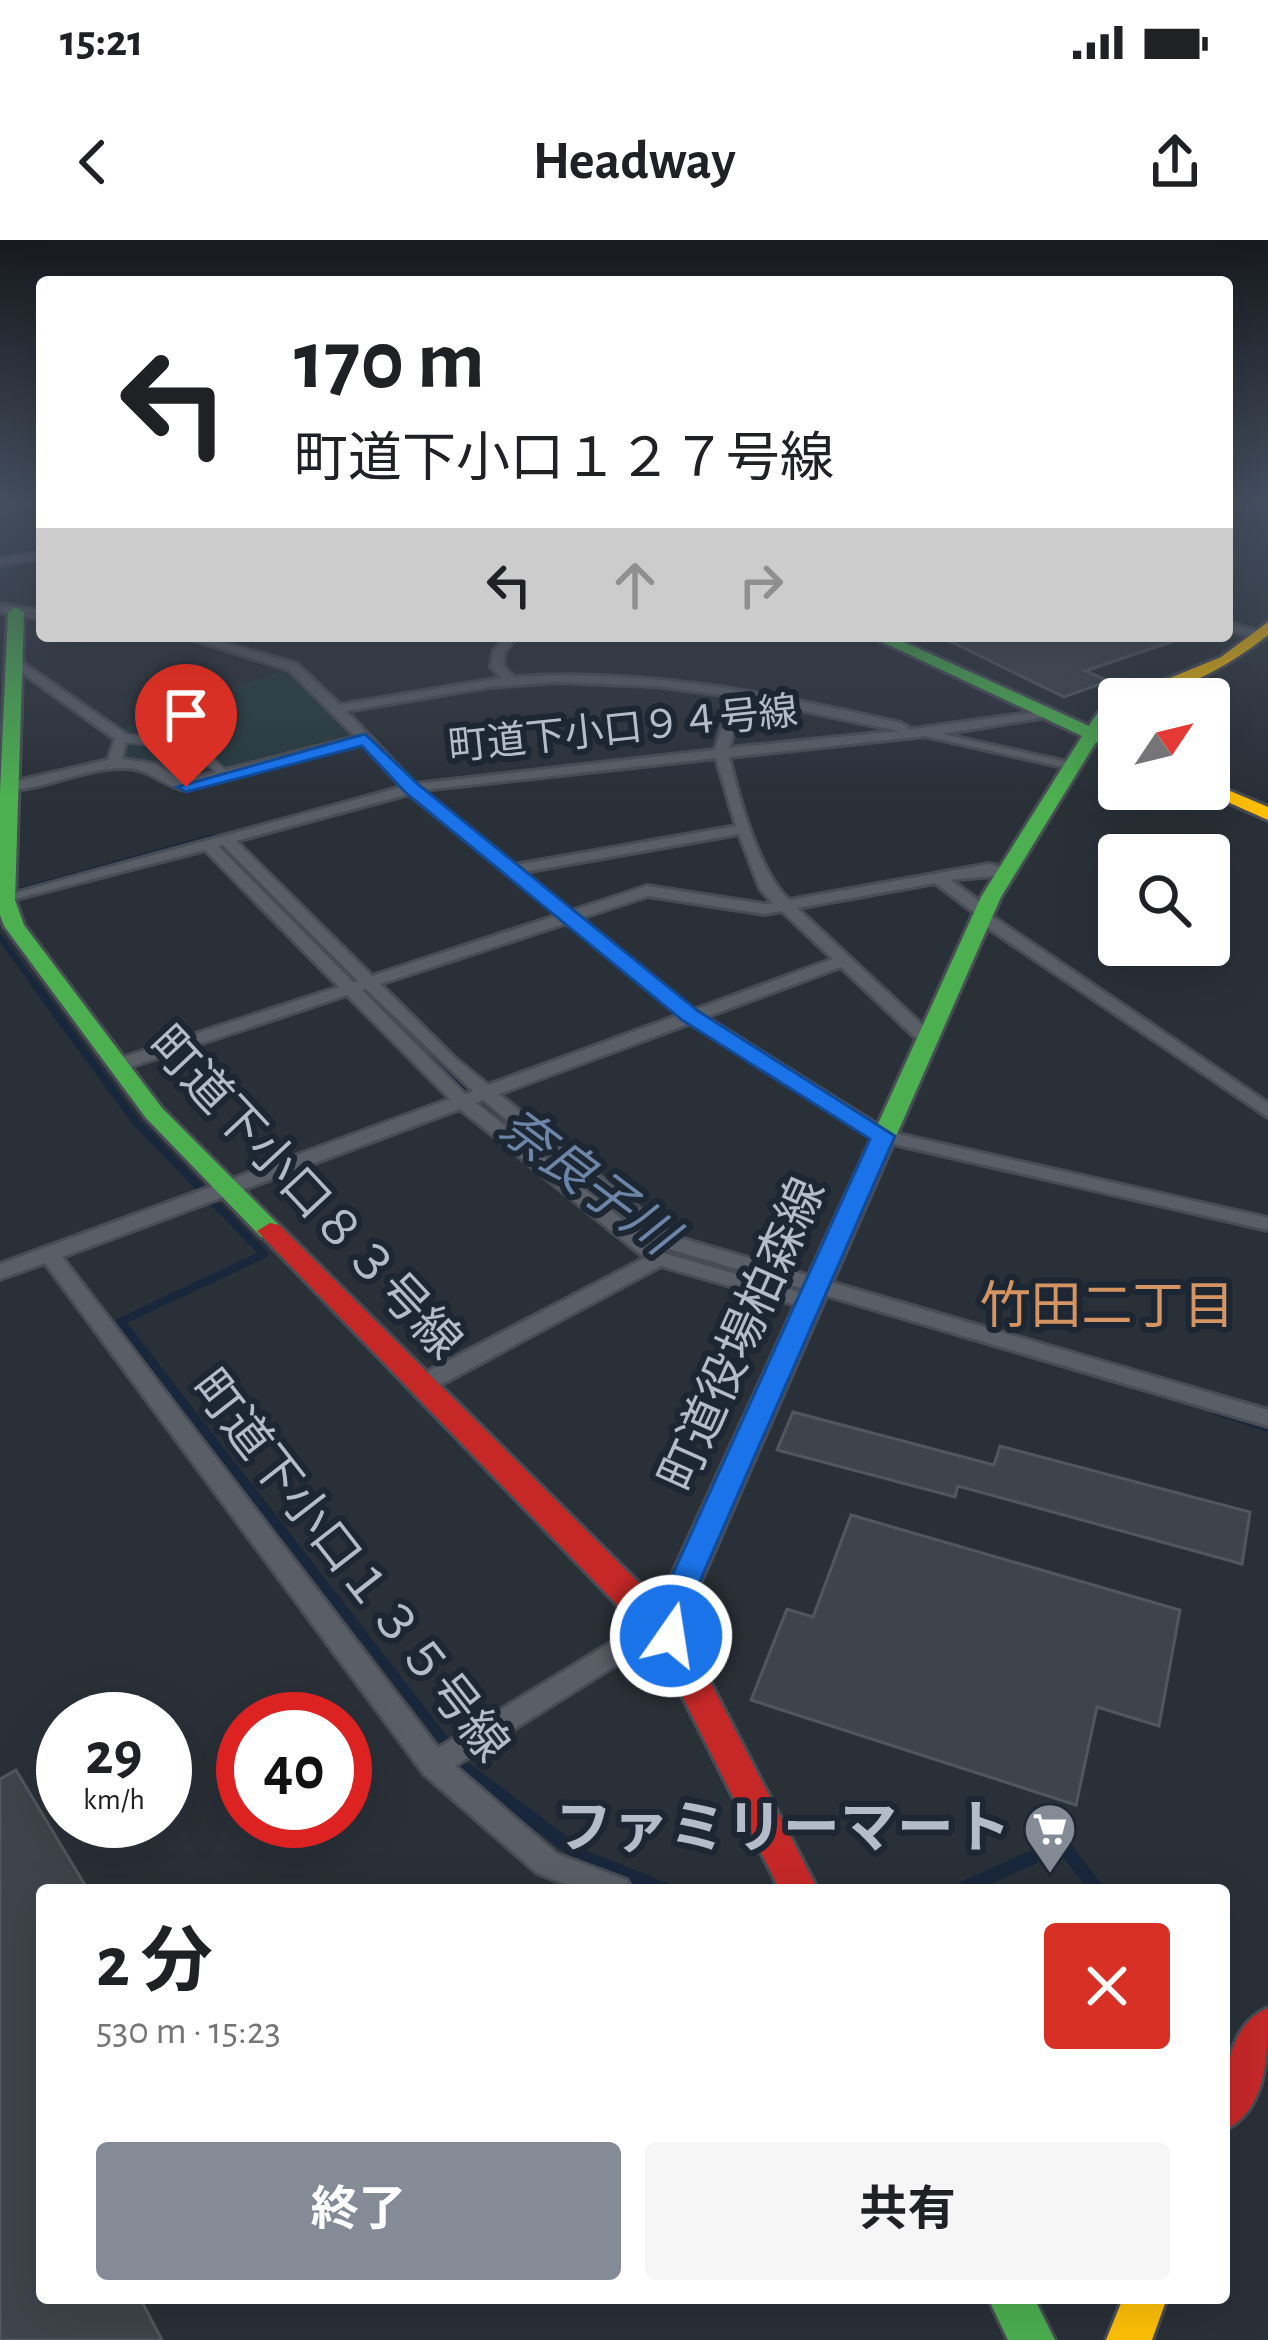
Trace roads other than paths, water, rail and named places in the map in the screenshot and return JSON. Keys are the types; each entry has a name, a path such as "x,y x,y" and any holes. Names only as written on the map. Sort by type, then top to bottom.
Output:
{"street":[{"path":"2,901 9,787 6,717 19,612"},
{"path":"1233,627 1264,632"},
{"path":"1182,678 1219,664 1264,632"},
{"path":"208,642 293,667 412,789 690,1016 883,1136 1268,1224"},
{"path":"506,642 496,667 510,680"},
{"path":"891,642 1098,736"},
{"path":"14,661 122,738 114,762"},
{"path":"337,709 510,680 561,679 738,693 1071,767"},
{"path":"738,693 721,752 768,890 927,1039"},
{"name":"町道下小口９４号線","path":"2,901 412,789 920,732 1046,713"},
{"path":"9,787 114,762 153,766 175,786 365,740"},
{"name":"町道役場柏森線","path":"671,1624 686,1574 983,914 1071,767 1098,746"},
{"path":"1230,797 1268,814"},
{"path":"512,870 744,829"},
{"path":"217,842 472,1096 659,1258 813,1294 1268,1418"},
{"path":"118,1065 659,890 764,909 989,869 1004,872"},
{"path":"938,878 983,914 1266,1104"},
{"name":"町道下小口８３号線","path":"2,901 14,926 154,1113 644,1610 671,1624"},
{"path":"0,1272 842,961"},
{"path":"472,1096 666,1241 813,1294"},
{"name":"町道下小口１３５号線","path":"49,1254 434,1765 547,1864 601,1884"},
{"path":"421,1384 659,1258"},
{"path":"434,1765 634,1641 671,1624 673,1643 689,1678 796,1884"},
{"path":"1230,2099 1263,2046"},
{"path":"1013,2304 1032,2340"},
{"path":"1129,2340 1143,2304"}],"lane":[{"path":"122,738 192,745 226,776"}],"waterway":[{"name":"奈良子川","path":"0,896 213,837 360,985"},
{"path":"0,937 35,985"},
{"path":"33,982 136,1122 264,1254 120,1322 127,1331"},
{"name":"奈良子川","path":"357,982 463,1089 641,1231"},
{"name":"奈良子川","path":"654,1241 668,1252 808,1291"},
{"path":"125,1328 470,1774"},
{"name":"奈良子川","path":"1216,1410 1268,1427"},
{"path":"468,1771 583,1857 651,1884"},
{"path":"973,1884 1062,1844 1092,1884"}],"place":[{"name":"ファミリーマート","path":"1050,1875"}],"district":[{"name":"竹田二丁目","path":"1107,1307"}]}
